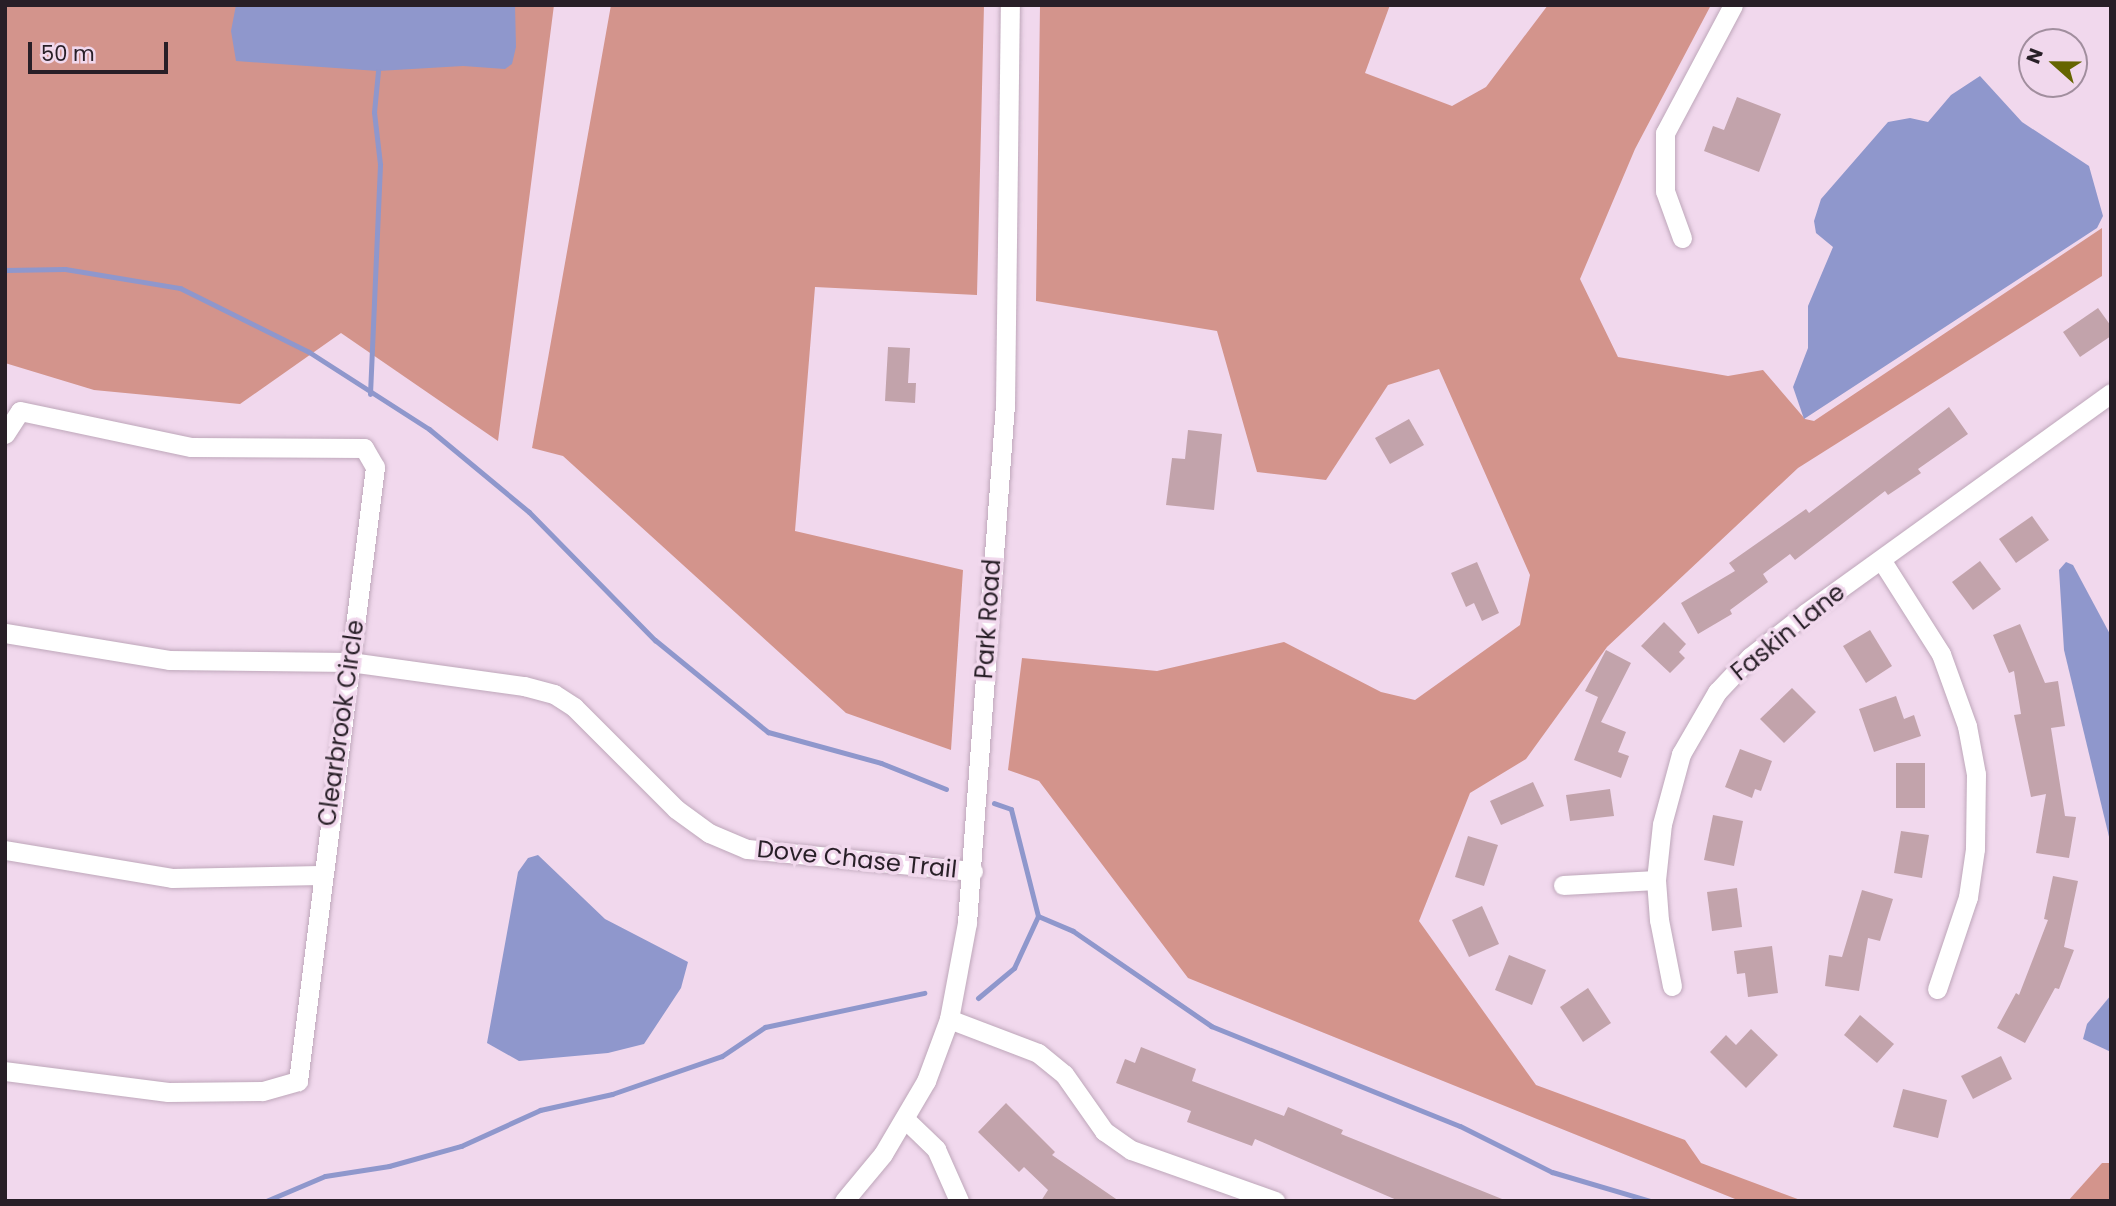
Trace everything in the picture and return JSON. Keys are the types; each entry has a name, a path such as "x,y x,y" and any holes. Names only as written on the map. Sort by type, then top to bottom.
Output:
{"street":[{"name":"Park Road","path":"844,1201 906,1120 949,1019 973,871 1005,404 1010,5"},
{"path":"1682,238 1662,170 1665,133 1733,5"},
{"name":"Faskin Lane","path":"1672,986 1661,944 1656,880 1672,776 1691,733 1717,692 1750,657 2111,393"},
{"name":"Clearbrook Circle","path":"5,434 20,411 191,447 364,448 375,467 375,487 320,875 298,1081 262,1091 168,1092 5,1071"},
{"path":"1882,561 1941,654 1967,726 1976,774 1975,849 1968,897 1937,989"},
{"name":"Dove Chase Trail","path":"5,633 169,660 349,662 524,686 554,694 574,707 676,809 709,833 747,849 973,871"},
{"path":"5,850 172,878 320,875"},
{"path":"1563,885 1656,880"},
{"path":"949,1019 1038,1053 1064,1074 1104,1131 1131,1150 1275,1201"},
{"path":"906,1120 936,1149 959,1201"}],"shaded area":[{"path":"5,5 554,5 498,441 341,333 240,404 94,390 5,363"},
{"path":"611,5 984,5 977,295 815,287 795,531 963,570 951,750 846,713 563,456 532,448"},
{"path":"1040,5 1390,5 1365,73 1452,106 1486,87 1548,5 1711,5 1635,149 1580,279 1618,357 1728,376 1763,370 1805,419 1814,421 2102,228 2102,276 1798,468 1607,647 1526,759 1470,793 1419,921 1536,1085 1685,1140 1701,1163 1803,1201 1740,1201 1188,978 1039,781 1008,770 1022,658 1157,671 1284,642 1381,692 1415,700 1520,625 1530,575 1439,369 1388,385 1326,480 1257,472 1217,331 1036,301"},
{"path":"2102,1163 2111,1163 2111,1201 2068,1201"}],"water":[{"path":"236,5 515,5 516,47 512,64 505,69 463,66 378,71 236,61 231,31"},
{"path":"1980,76 2022,122 2089,166 2103,216 2097,228 1804,419 1793,387 1808,348 1808,306 1833,247 1816,233 1814,221 1821,199 1888,122 1910,118 1928,122 1951,95"},
{"path":"2066,562 2073,565 2111,636 2111,845 2064,650 2059,570"},
{"path":"538,855 605,919 688,962 681,988 644,1044 608,1053 519,1061 487,1043 518,872 528,858"},
{"path":"2111,995 2111,1052 2083,1039 2087,1024"}],"building":[{"path":"1737,97 1781,114 1759,172 1704,151 1713,126 1724,130"},
{"path":"2098,308 2111,326 2111,336 2080,357 2063,332"},
{"path":"888,347 910,348 908,383 916,383 915,403 885,401"},
{"path":"1949,407 1968,434 1918,469 1921,473 1888,495 1885,491 1795,560 1790,554 1763,574 1768,582 1730,610 1732,614 1698,634 1681,603 1735,571 1729,563 1806,509 1809,513"},
{"path":"1409,419 1424,445 1390,464 1375,438"},
{"path":"1188,430 1222,434 1214,510 1166,505 1172,458 1185,459"},
{"path":"2032,516 2049,540 2016,563 1999,539"},
{"path":"1980,561 2001,589 1973,610 1952,582"},
{"path":"1477,562 1499,613 1482,621 1474,603 1466,607 1451,573"},
{"path":"1664,622 1686,644 1679,652 1685,658 1670,673 1641,646"},
{"path":"2020,624 2045,683 2058,681 2065,726 2051,728 2065,816 2076,817 2069,858 2036,853 2046,794 2031,797 2014,715 2021,714 2014,671 2009,673 1993,635"},
{"path":"1870,630 1892,666 1866,683 1843,646"},
{"path":"1606,650 1631,663 1601,722 1626,732 1618,752 1629,756 1621,778 1574,760 1598,697 1585,691"},
{"path":"1792,688 1816,712 1784,743 1760,719"},
{"path":"1896,696 1904,719 1914,715 1921,736 1874,752 1859,709"},
{"path":"1740,749 1772,761 1761,791 1755,789 1752,798 1725,787"},
{"path":"1896,763 1925,763 1925,808 1896,808"},
{"path":"1533,782 1544,806 1501,825 1490,801"},
{"path":"1610,789 1614,816 1570,821 1566,795"},
{"path":"1713,815 1743,821 1734,866 1704,860"},
{"path":"1901,831 1929,835 1922,878 1894,873"},
{"path":"1468,836 1498,845 1484,886 1455,877"},
{"path":"2053,876 2078,881 2064,947 2074,950 2059,989 2055,988 2025,1043 1997,1028 2016,993 2019,995 2048,920 2044,919"},
{"path":"1737,888 1742,927 1712,931 1707,892"},
{"path":"1862,890 1893,899 1880,941 1868,938 1859,991 1825,986 1829,955 1842,957"},
{"path":"1482,906 1499,944 1469,957 1452,920"},
{"path":"1772,946 1778,993 1748,997 1745,973 1737,974 1734,951"},
{"path":"1509,955 1546,970 1532,1005 1495,990"},
{"path":"1588,988 1611,1023 1583,1042 1560,1007"},
{"path":"1860,1015 1894,1044 1877,1063 1844,1035"},
{"path":"1751,1029 1778,1055 1746,1088 1710,1052 1726,1035 1736,1045"},
{"path":"1141,1047 1196,1069 1192,1081 1284,1116 1288,1107 1343,1130 1341,1134 1507,1201 1399,1201 1255,1139 1252,1146 1187,1122 1191,1111 1116,1083 1125,1059 1135,1063"},
{"path":"2001,1056 2012,1079 1973,1099 1961,1076"},
{"path":"1903,1089 1947,1100 1938,1138 1893,1127"},
{"path":"1006,1103 1055,1152 1052,1155 1119,1201 1041,1201 1048,1190 1024,1167 1019,1172 978,1132"}],"waterway":[{"path":"370,394 380,164 374,112 378,71"},
{"path":"5,270 65,269 180,288 309,352 429,429 529,512 655,640 768,732 881,763 946,789"},
{"path":"978,998 1014,968 1038,916 1011,809 994,803"},
{"path":"1038,916 1073,931 1211,1026 1460,1126 1552,1172 1650,1201"},
{"path":"266,1201 325,1176 389,1166 461,1146 540,1110 612,1094 722,1056 765,1027 924,993"}]}
